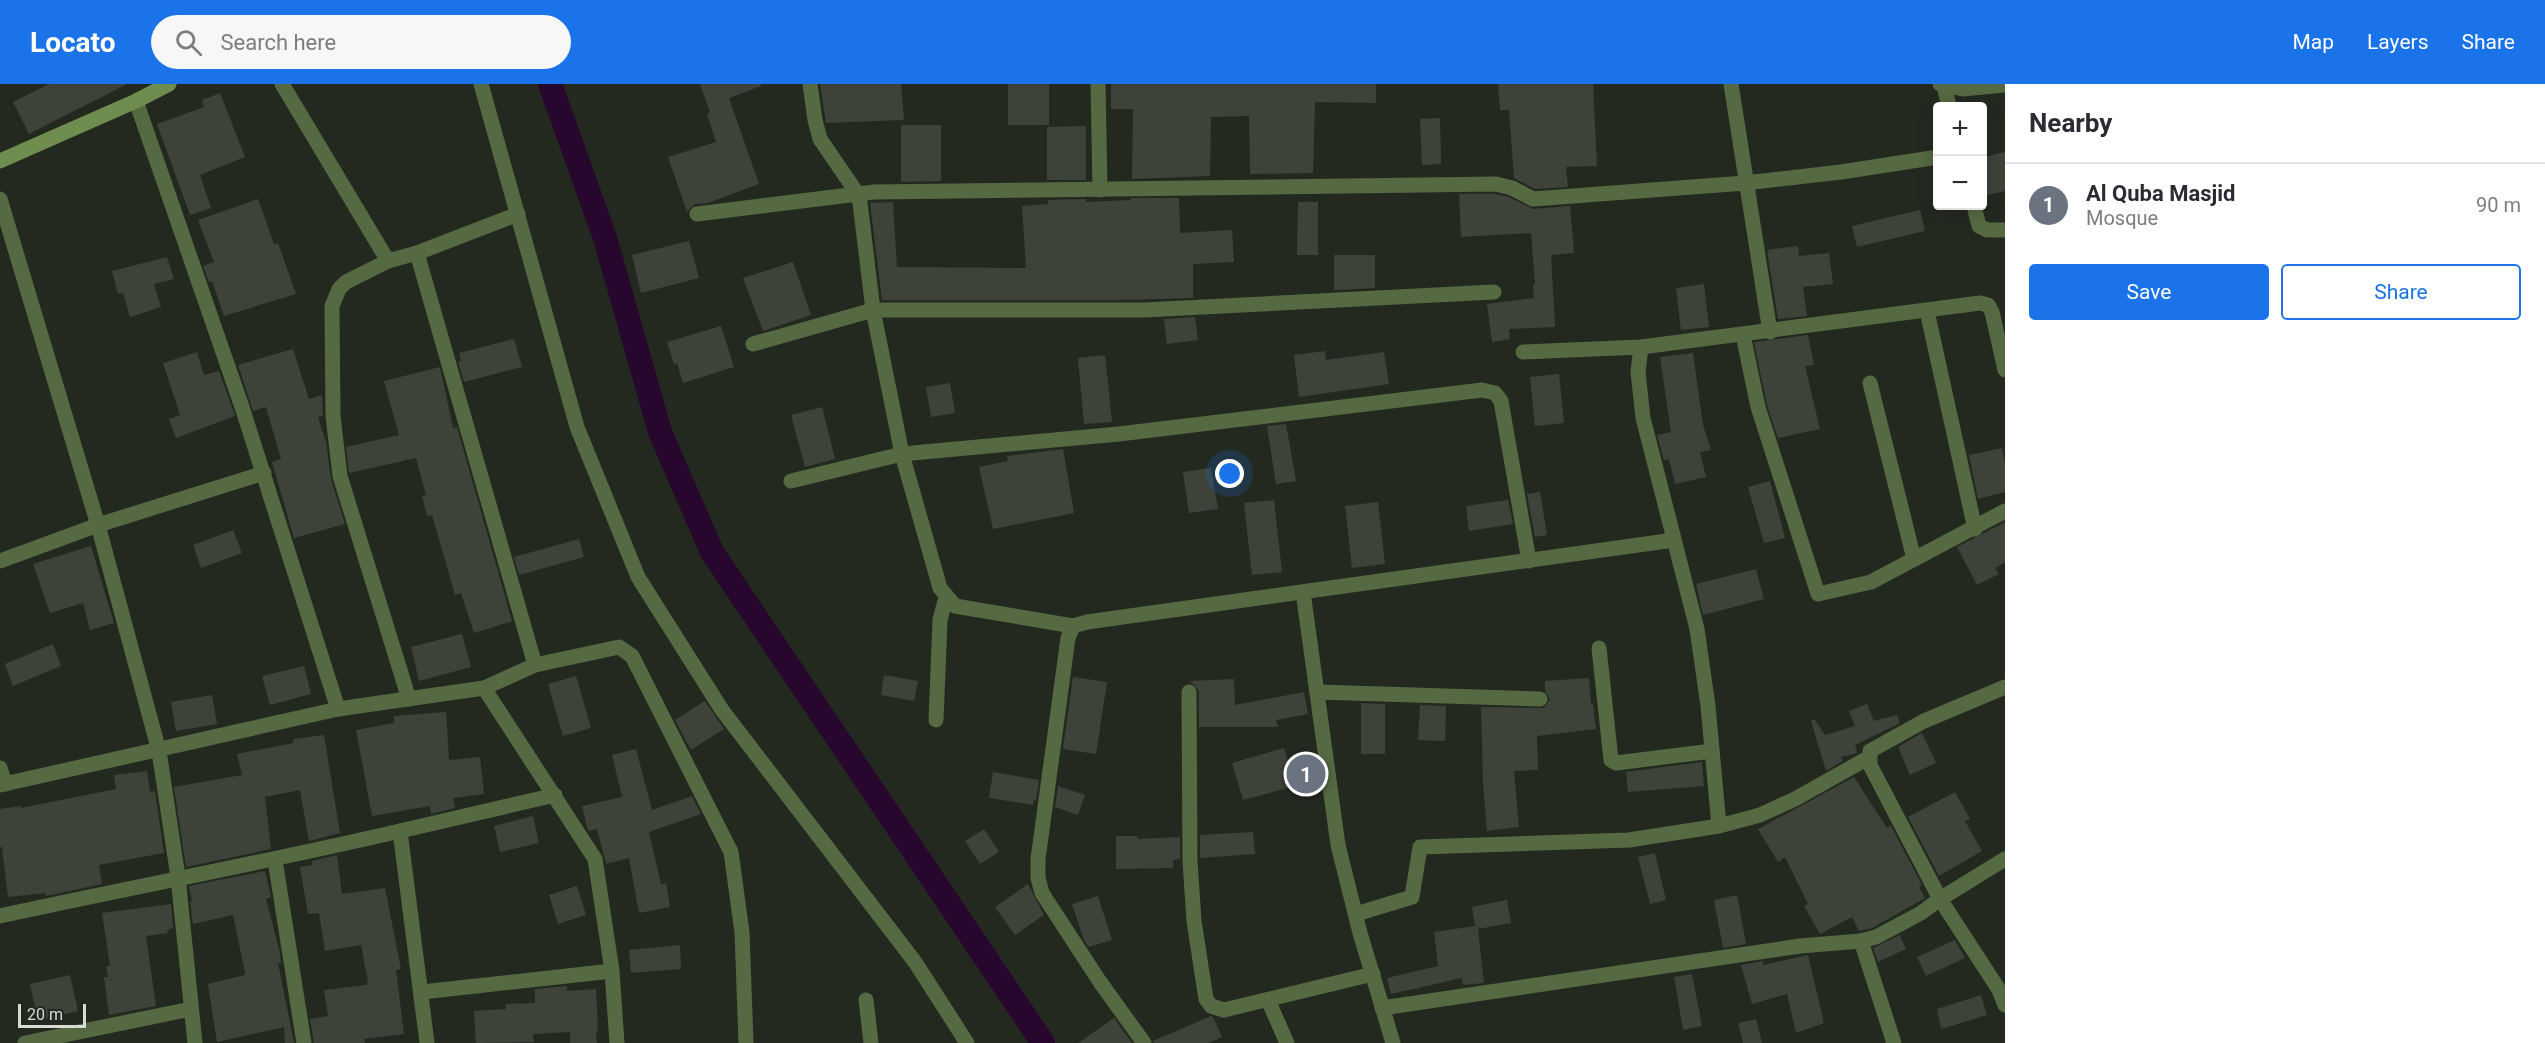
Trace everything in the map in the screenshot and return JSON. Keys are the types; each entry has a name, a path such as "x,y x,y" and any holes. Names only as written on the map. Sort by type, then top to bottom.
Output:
{"street":[{"path":"0,161 169,84"},
{"path":"282,84 388,261"},
{"path":"481,84 577,428 638,577 722,710 915,962 967,1043"},
{"path":"810,84 814,120 820,139 856,193 860,203 873,310 902,454 940,588 955,606 1073,626 1087,622 1674,540"},
{"path":"1098,84 1100,190"},
{"path":"1731,84 1770,332"},
{"path":"1948,102 1942,85 1963,89 2005,85"},
{"path":"136,101 264,473 338,709"},
{"path":"697,214 856,193 1496,184 1512,188 1533,199 1745,183 1841,172 1933,158"},
{"path":"0,199 98,525 159,751 178,877 195,1043"},
{"path":"1975,210 1979,226 1987,230 2005,230"},
{"path":"409,699 340,476 333,416 332,306 339,289 346,282 388,261 518,214"},
{"path":"417,252 535,665"},
{"path":"753,344 873,310 1144,310 1494,292"},
{"path":"1523,352 1641,347 1980,303 1988,305 1992,312 2005,370"},
{"path":"1927,311 1975,529"},
{"path":"1743,335 1758,407 1818,594 1871,582 1975,529 2005,511"},
{"path":"1641,347 1638,372 1643,418 1697,629 1719,826"},
{"path":"1870,383 1914,560"},
{"path":"791,482 902,454 1119,434 1482,390 1495,393 1501,401 1529,561"},
{"path":"0,561 98,525 264,473"},
{"path":"1303,592 1338,845 1393,1043"},
{"path":"936,720 940,620 946,597"},
{"path":"1073,626 1068,638 1038,858 1038,878 1042,893 1100,982 1144,1043"},
{"path":"0,768 3,785 338,709 484,688 535,665 619,646 632,656 731,852 742,932 746,1043"},
{"path":"1599,648 1611,760 1616,763 1712,751"},
{"path":"2005,687 1924,721 1870,751 1868,758 1940,899 1999,990 2005,1005"},
{"path":"484,688 595,860 612,972 617,1043"},
{"path":"1189,692 1190,861 1194,921 1206,999 1211,1006 1224,1010 1373,974"},
{"path":"1317,692 1540,699"},
{"path":"1356,914 1412,897 1420,847 1629,840 1719,826 1769,811 1868,758"},
{"path":"0,916 178,877 275,860 555,795"},
{"path":"400,831 427,1043"},
{"path":"275,860 304,1043"},
{"path":"1382,1008 1800,946 1861,941 1876,937 1921,913 2005,860"},
{"path":"1861,941 1894,1043"},
{"path":"422,992 612,972"},
{"path":"866,1000 872,1043"},
{"path":"1268,1000 1287,1043"},
{"path":"26,1043 191,1008"}],"building":[{"path":"49,84 127,84 29,134 13,102"},
{"path":"700,84 761,84 761,86 729,98 759,184 708,203 695,204 687,212 668,157 716,142 707,114 710,112"},
{"path":"820,84 901,84 904,120 826,123"},
{"path":"1008,84 1049,84 1049,125 1008,125"},
{"path":"1111,84 1376,84 1376,103 1315,102 1313,173 1250,174 1249,116 1211,117 1210,176 1132,179 1133,109 1111,109"},
{"path":"1498,84 1593,84 1597,166 1566,167 1568,187 1535,189 1514,178 1509,110 1500,110"},
{"path":"220,93 245,157 200,175 211,208 190,215 157,124 204,107 202,100"},
{"path":"1440,118 1441,164 1422,165 1420,119"},
{"path":"901,125 941,125 941,181 901,182"},
{"path":"1086,126 1086,180 1047,180 1047,127"},
{"path":"2005,152 2005,191 1987,195 1987,156"},
{"path":"1459,194 1495,194 1509,197 1533,209 1570,206 1574,253 1551,255 1555,327 1509,329 1510,339 1492,342 1487,304 1534,298 1531,233 1461,237"},
{"path":"1131,198 1179,198 1180,233 1232,230 1234,262 1193,264 1193,298 882,300 870,203 893,202 897,267 1026,268 1022,206 1048,204 1048,200 1086,199 1086,202 1131,200"},
{"path":"258,199 274,244 278,243 296,294 224,316 212,281 209,282 203,266 214,262 198,220"},
{"path":"1298,202 1318,202 1318,255 1297,255"},
{"path":"1920,210 1925,231 1857,247 1852,226"},
{"path":"689,241 699,278 641,293 632,255"},
{"path":"1798,246 1799,256 1829,253 1833,284 1803,287 1807,316 1778,319 1767,250"},
{"path":"1334,255 1375,255 1375,288 1334,290"},
{"path":"167,257 174,279 154,284 161,307 130,317 123,293 118,294 112,271"},
{"path":"793,262 811,315 763,331 743,278"},
{"path":"1704,284 1709,327 1681,330 1676,288"},
{"path":"1195,317 1198,340 1167,344 1164,319"},
{"path":"721,326 734,367 683,383 667,342"},
{"path":"1808,335 1814,365 1805,366 1820,429 1778,438 1767,405 1754,342"},
{"path":"514,339 522,367 464,382 458,362 461,361 459,353"},
{"path":"293,349 309,399 322,395 323,416 318,417 326,442 331,479 345,524 294,538 272,462 281,459 266,407 253,411 238,365"},
{"path":"1325,351 1326,360 1384,352 1389,384 1299,397 1294,355"},
{"path":"197,352 204,375 219,371 235,416 176,438 169,419 180,415 163,363"},
{"path":"1693,353 1703,425 1711,450 1700,452 1706,477 1675,484 1669,459 1664,460 1657,435 1671,432 1660,357"},
{"path":"1105,355 1112,422 1084,424 1078,358"},
{"path":"440,367 453,428 457,427 512,621 474,633 461,593 455,595 432,515 427,516 422,496 426,495 416,458 349,473 346,447 399,435 384,381"},
{"path":"1559,374 1564,423 1535,426 1530,377"},
{"path":"950,383 955,413 931,417 926,387"},
{"path":"822,407 835,459 805,467 791,415"},
{"path":"1286,424 1296,481 1276,484 1267,426"},
{"path":"2002,448 2005,462 2005,492 1978,499 1969,455"},
{"path":"1063,449 1074,513 993,529 979,467 1008,461 1007,456"},
{"path":"1211,468 1218,509 1189,513 1183,472"},
{"path":"1770,481 1785,538 1764,543 1748,487"},
{"path":"1540,492 1547,535 1535,537 1527,494"},
{"path":"1274,500 1282,572 1252,575 1244,503"},
{"path":"1508,500 1513,524 1469,531 1466,506"},
{"path":"1378,502 1385,564 1352,568 1345,506"},
{"path":"2005,522 2005,562 1995,568 1999,574 1977,585 1957,547"},
{"path":"233,530 242,553 201,568 193,545"},
{"path":"579,539 584,557 519,575 514,557"},
{"path":"91,546 114,623 90,630 83,603 50,613 33,564"},
{"path":"1756,569 1764,599 1703,615 1696,584"},
{"path":"462,634 471,667 419,681 411,647"},
{"path":"53,644 61,666 13,686 5,664"},
{"path":"304,666 311,694 270,705 262,676"},
{"path":"884,675 918,681 914,701 881,695"},
{"path":"576,676 591,728 563,736 548,684"},
{"path":"1073,677 1107,682 1096,754 1063,749"},
{"path":"1589,678 1596,729 1537,736 1538,770 1514,771 1519,827 1487,831 1481,707 1544,708 1550,699 1545,691 1545,681"},
{"path":"1234,679 1235,705 1304,692 1308,714 1276,720 1278,727 1199,727 1199,691 1190,681"},
{"path":"212,695 217,724 176,731 171,702"},
{"path":"705,701 724,729 691,750 675,720"},
{"path":"1361,703 1385,704 1385,754 1361,754"},
{"path":"1867,704 1874,721 1897,715 1900,723 1855,745 1857,753 1841,757 1843,761 1826,771 1811,721 1814,719 1825,735 1855,726 1849,711"},
{"path":"1420,705 1446,706 1445,741 1418,740"},
{"path":"446,712 449,760 480,757 484,794 453,798 455,808 431,814 430,806 372,816 356,730 394,723 394,716"},
{"path":"1922,733 1936,763 1910,775 1898,747"},
{"path":"324,735 340,833 309,841 300,790 265,797 271,849 186,867 174,787 242,775 237,754 293,743 293,739"},
{"path":"1284,748 1295,786 1243,800 1232,763"},
{"path":"636,749 652,810 692,796 701,814 649,832 661,884 666,883 670,907 639,913 629,858 606,864 597,829 588,831 582,806 622,797 612,755"},
{"path":"1702,762 1704,786 1628,792 1626,772"},
{"path":"147,771 150,792 155,791 164,853 99,865 102,884 46,896 45,893 8,897 2,847 0,847 0,809 21,806 21,808 116,789 114,775"},
{"path":"993,772 1039,780 1036,801 1034,800 1033,805 989,798"},
{"path":"1854,777 1887,828 1891,826 1922,885 1919,887 1925,898 1872,928 1859,931 1852,917 1820,934 1804,906 1808,904 1785,857 1778,862 1758,829"},
{"path":"1058,786 1085,795 1078,815 1055,807"},
{"path":"1955,792 1970,819 1965,821 1982,851 1939,876 1908,817"},
{"path":"533,816 539,843 500,852 494,826"},
{"path":"984,829 999,852 980,864 965,841"},
{"path":"1253,832 1255,854 1200,858 1200,835"},
{"path":"1116,836 1137,836 1138,839 1180,837 1180,859 1173,860 1173,868 1116,869"},
{"path":"1655,853 1666,900 1650,904 1638,857"},
{"path":"337,855 342,894 385,888 401,969 396,970 404,1034 364,1039 365,1043 314,1043 310,1019 328,1016 324,990 366,985 368,982 361,945 325,951 319,913 308,914 300,867 312,865 312,861"},
{"path":"265,871 271,897 266,899 280,953 281,963 278,963 294,1043 285,1043 284,1027 217,1042 208,984 245,975 245,973 233,915 193,924 189,886"},
{"path":"1028,884 1044,915 1015,935 995,907"},
{"path":"577,886 586,915 558,924 549,895"},
{"path":"1737,895 1746,944 1723,948 1714,900"},
{"path":"1098,896 1112,940 1089,947 1084,940 1072,904"},
{"path":"1507,900 1511,923 1478,929 1484,983 1463,985 1462,978 1391,994 1387,978 1438,966 1434,932 1475,926 1472,907"},
{"path":"171,904 173,928 167,930 168,933 146,936 156,1006 109,1015 104,977 108,977 106,966 110,966 102,913"},
{"path":"1900,935 1906,949 1878,962 1873,948"},
{"path":"1955,940 1965,958 1926,976 1917,957"},
{"path":"680,945 681,969 631,973 629,950"},
{"path":"1808,955 1824,1023 1796,1033 1787,994 1752,1004 1741,965 1762,961 1763,965"},
{"path":"1692,974 1702,1026 1683,1030 1674,977"},
{"path":"70,975 78,1011 38,1020 30,984"},
{"path":"567,986 567,991 596,989 597,1043 570,1043 570,1032 533,1034 534,1042 476,1043 474,1011 506,1009 506,1004 535,1003 535,989"},
{"path":"1981,995 1987,1015 1941,1029 1937,1009"},
{"path":"1211,1016 1222,1037 1208,1043 1154,1043 1153,1041"},
{"path":"1114,1018 1132,1043 1078,1043"},
{"path":"1756,1019 1762,1043 1743,1043 1738,1023"}],"waterway":[{"path":"550,84 605,238 660,432 712,552 1043,1043"}],"place":[{"name":"Al Quba Masjid","path":"1306,774"}]}
